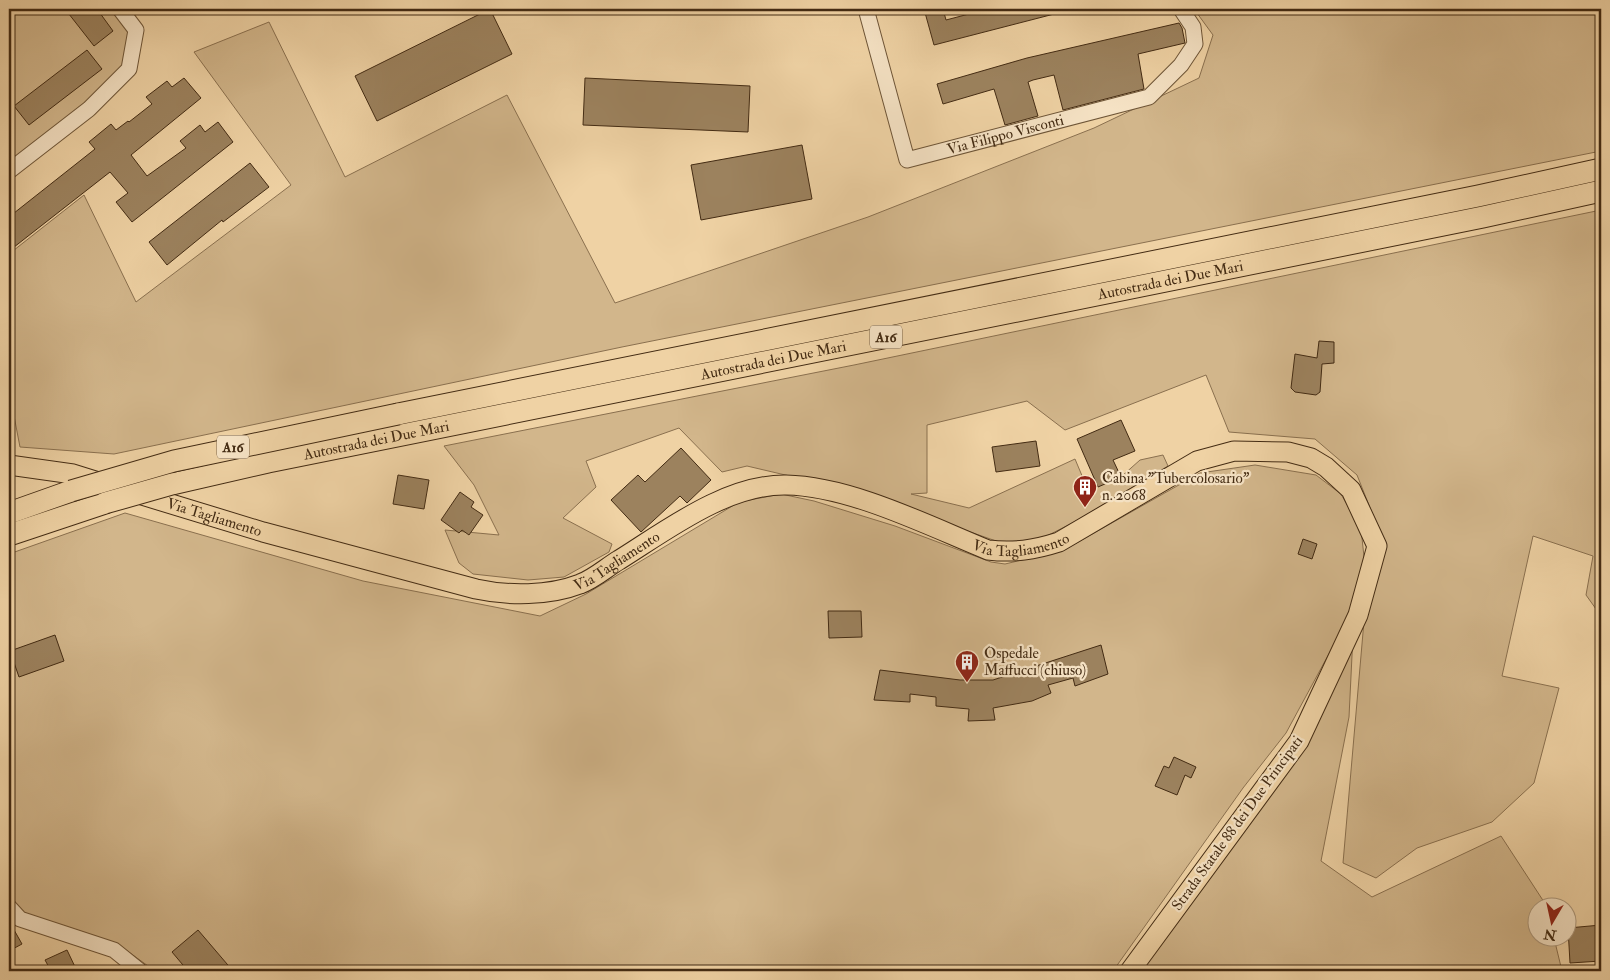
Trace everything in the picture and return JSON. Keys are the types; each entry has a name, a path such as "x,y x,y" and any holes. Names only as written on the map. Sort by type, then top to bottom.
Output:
{"highway":[{"name":"Autostrada dei Due Mari","path":"9,513 71,491 174,461 1478,196 1601,169"},
{"name":"Autostrada dei Due Mari","path":"9,535 105,503 172,484 277,460 1482,217 1601,190"}],"main road":[{"name":"Strada Statale 88 dei Due Principati","path":"1130,971 1299,741 1358,616 1377,546 1351,490 1326,467 1311,458 1288,452 1234,451 1197,462"},
{"name":"Via Tagliamento","path":"9,466 74,474 263,532 490,592 548,592 582,583 694,513 736,493 786,485 849,495 988,550 1010,552 1034,550 1059,542 1197,462"}],"street":[{"path":"9,171 89,109 129,69 136,30 120,9"},
{"name":"Via Filippo Visconti","path":"866,9 907,160 1149,97 1181,65 1195,44 1192,27 1181,9"},
{"path":"9,907 20,919 114,950 140,971"}],"shaded area":[{"path":"9,9 120,9 136,30 129,69 9,171"},
{"path":"1194,9 1601,9 1601,151 622,347 114,454 20,447 9,390 9,254 84,195 136,302 291,185 194,52 269,22 345,177 507,95 615,303 868,217 1094,128 1199,78 1213,35"},
{"path":"1601,210 1601,616 1586,595 1593,556 1533,536 1502,676 1559,688 1534,783 1492,822 1417,848 1376,878 1343,863 1364,621 1384,543 1357,475 1315,439 1229,432 1206,375 1065,430 1027,401 927,425 927,493 911,494 969,508 1075,459 1088,490 1122,476 1140,460 1163,455 1168,466 1078,520 1039,540 999,542 887,503 879,497 747,466 722,472 679,428 586,461 596,487 563,518 612,544 609,552 564,577 528,580 473,574 459,563 445,530 499,535 474,485 444,446 854,365"},
{"path":"1255,465 1316,475 1341,494 1361,529 1365,566 1344,626 1286,733 1243,788 1113,971 155,971 119,945 24,913 9,897 9,554 125,513 363,581 540,616 586,594 739,502 781,494 814,501 895,526 991,562 1005,564 1064,550 1200,473"},
{"path":"1353,635 1349,717 1321,861 1372,897 1501,836 1541,898 1528,898 1528,948 1556,948 1562,971 1137,971 1310,730"}],"building":[{"path":"65,9 97,9 113,31 94,46"},
{"path":"490,9 512,54 377,121 355,76"},
{"path":"924,9 943,9 946,20 988,9 1058,9 1058,13 934,45"},
{"path":"1179,23 1185,43 1138,54 1144,89 1063,110 1054,75 1033,80 1028,82 1038,116 1005,125 994,89 943,104 937,84 1027,58"},
{"path":"87,50 102,69 29,125 14,106"},
{"path":"184,78 201,98 131,155 147,176 186,148 180,141 200,125 205,132 218,122 233,142 132,222 116,202 128,193 110,172 9,251 9,217 95,149 89,142 111,124 116,130 129,122 152,104 146,97 167,81 172,87"},
{"path":"585,78 750,86 748,132 583,125"},
{"path":"802,145 812,199 701,220 691,165"},
{"path":"250,163 269,187 223,222 222,220 167,265 149,242"},
{"path":"1319,341 1334,342 1334,363 1322,364 1320,392 1316,395 1295,392 1291,388 1295,354 1317,358"},
{"path":"1121,420 1135,451 1113,460 1121,477 1098,487 1077,439"},
{"path":"1036,441 1040,466 996,472 992,447"},
{"path":"681,448 711,480 687,503 680,496 641,532 611,500 638,475 645,482"},
{"path":"398,475 429,480 424,509 393,504"},
{"path":"460,492 474,502 471,507 483,515 469,535 462,530 459,533 441,520"},
{"path":"1303,539 1317,544 1312,559 1298,554"},
{"path":"828,611 861,611 862,637 829,638"},
{"path":"55,635 64,661 19,677 10,651"},
{"name":"Ospedale Maffucci (chiuso)","path":"1101,645 1108,674 1075,686 1073,678 1048,685 1051,693 1032,701 993,708 995,720 968,721 969,709 936,706 936,697 910,694 910,702 874,700 880,670 960,680 993,680"},
{"path":"1174,757 1196,767 1191,778 1185,775 1177,795 1155,786 1164,766 1169,768"},
{"path":"9,921 22,944 9,951"},
{"path":"1601,925 1601,961 1570,963 1569,948 1578,948 1578,927"},
{"path":"198,930 233,971 188,971 172,952"},
{"path":"67,950 77,971 51,971 45,960"}],"place":[{"name":"Cabina \"Tubercolosario\" n. 2068","path":"1085,508"},
{"name":"Ospedale Maffucci (chiuso)","path":"967,683"}]}
